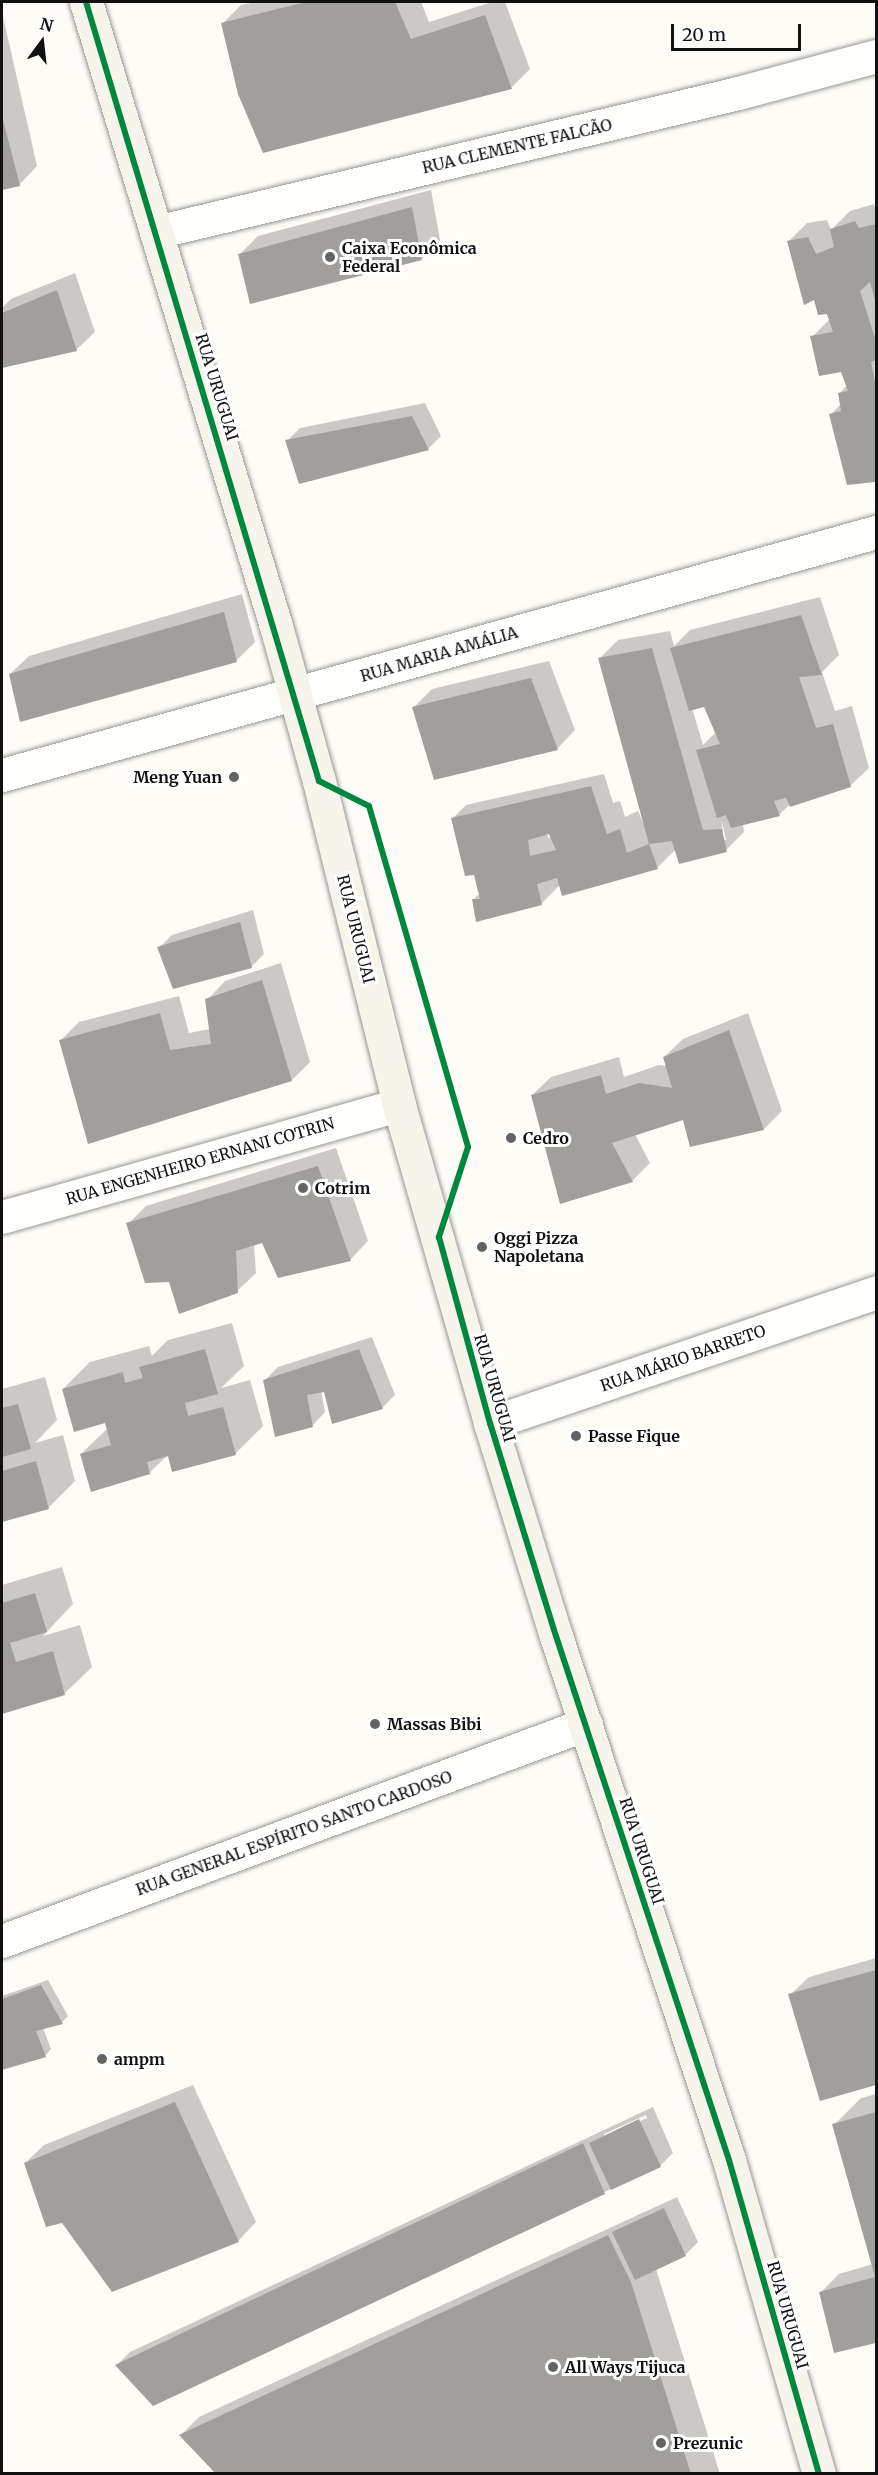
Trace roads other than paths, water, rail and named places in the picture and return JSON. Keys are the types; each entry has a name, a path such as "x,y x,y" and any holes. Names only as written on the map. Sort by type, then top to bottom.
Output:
{"main road":[{"name":"RUA URUGUAI","path":"86,2 319,781 399,1105 490,1423 729,2160 819,2474"}],"street":[{"name":"RUA CLEMENTE FALCÃO","path":"156,232 738,93 876,56"},
{"name":"RUA MARIA AMÁLIA","path":"2,775 876,532"},
{"name":"RUA ENGENHEIRO ERNANI COTRIN","path":"2,1217 399,1105"},
{"name":"RUA MÁRIO BARRETO","path":"490,1423 876,1292"},
{"name":"RUA GENERAL ESPÍRITO SANTO CARDOSO","path":"2,1941 586,1724"}],"place":[{"name":"Caixa Econômica Federal","path":"330,257"},
{"name":"Meng Yuan","path":"234,777"},
{"name":"Cedro","path":"511,1138"},
{"name":"Cotrim","path":"303,1188"},
{"name":"Oggi Pizza Napoletana","path":"482,1247"},
{"name":"Passe Fique","path":"576,1436"},
{"name":"Massas Bibi","path":"375,1724"},
{"name":"ampm","path":"102,2059"},
{"name":"All Ways Tijuca","path":"553,2367"},
{"name":"Prezunic","path":"661,2443"}]}
